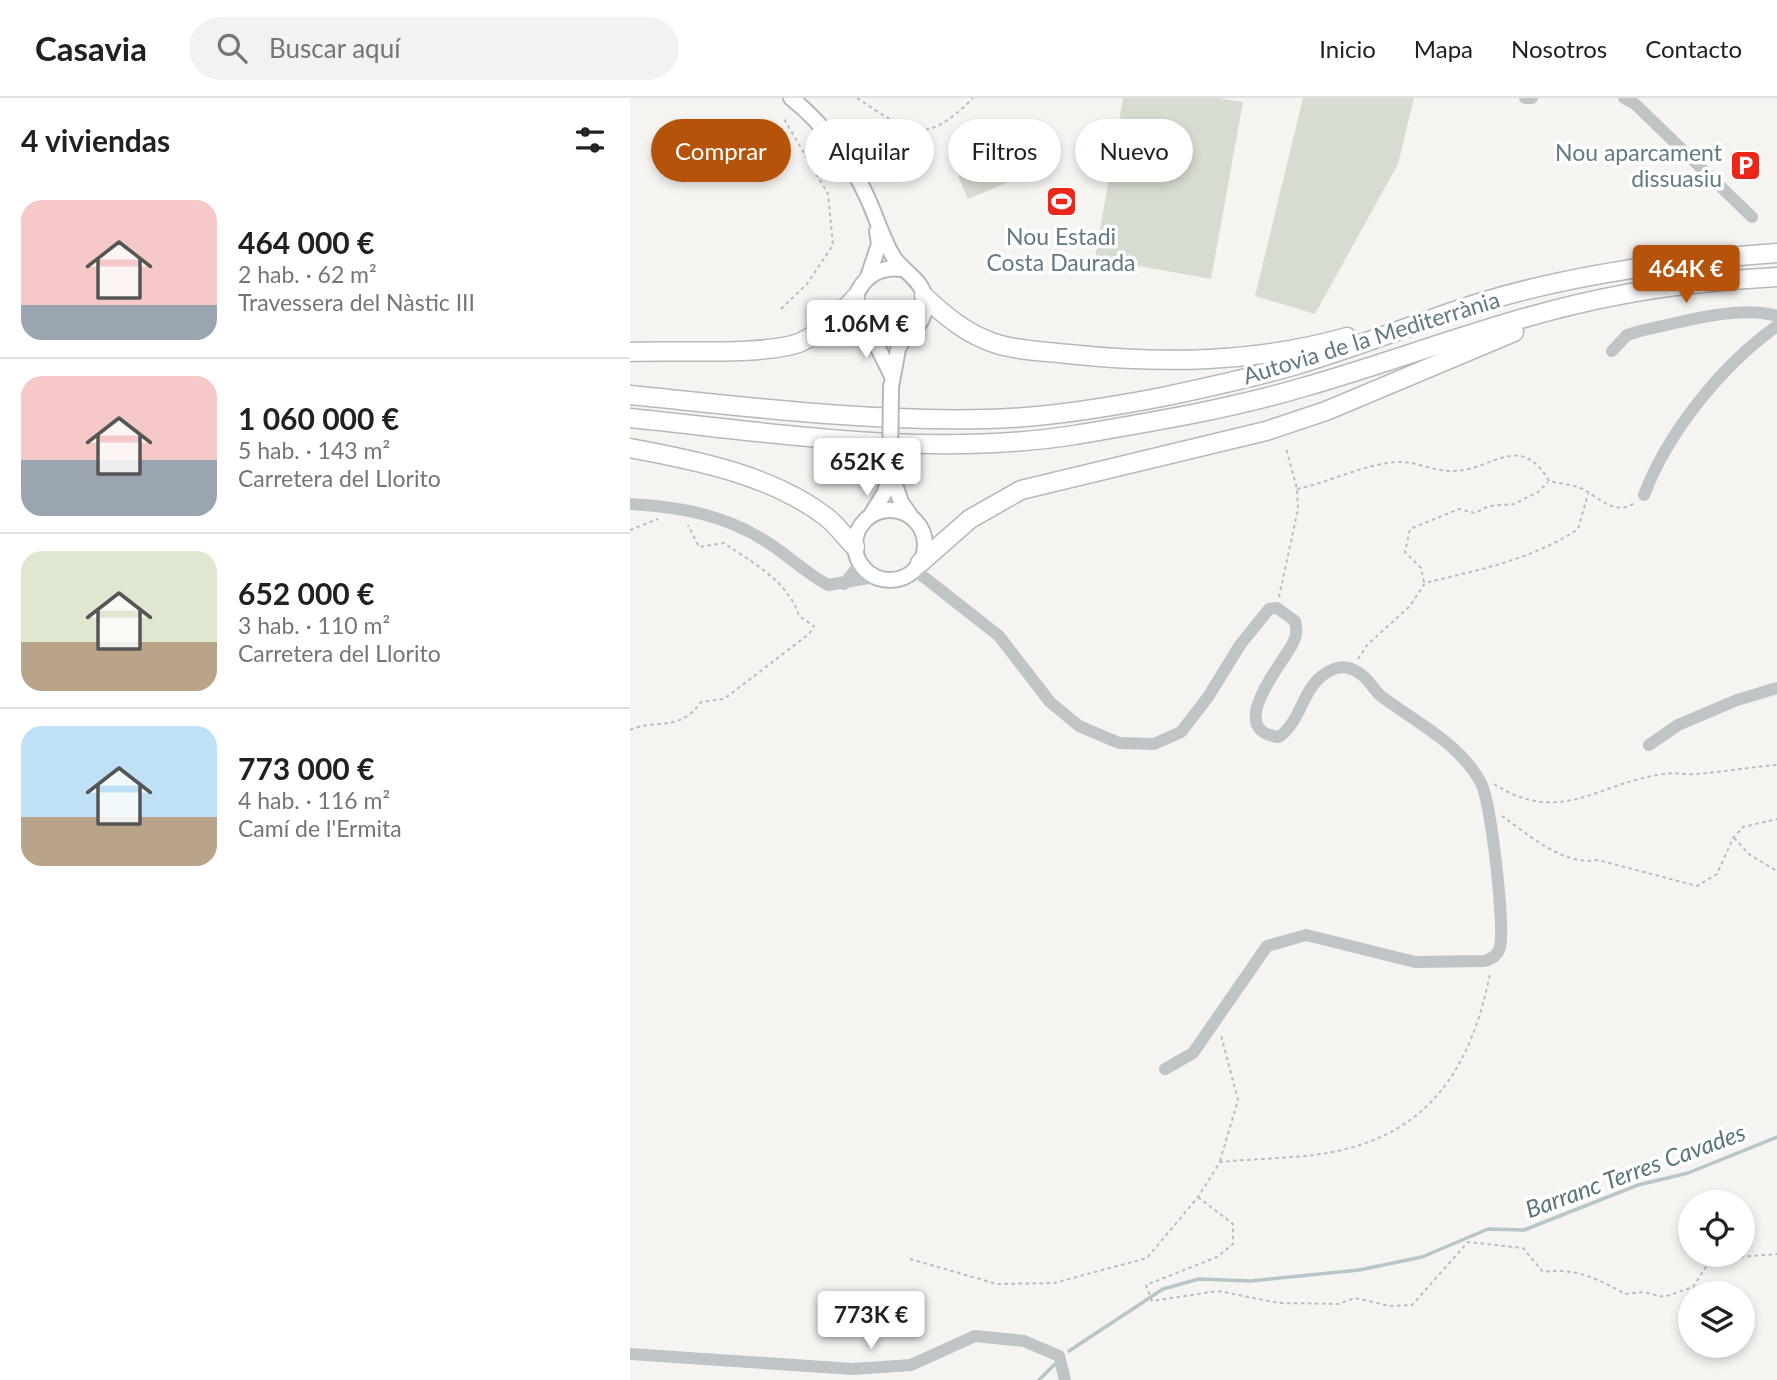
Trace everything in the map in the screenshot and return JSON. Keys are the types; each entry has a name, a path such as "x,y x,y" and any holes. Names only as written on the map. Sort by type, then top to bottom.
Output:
{"highway":[{"name":"Autovia de la Mediterrània","path":"630,395 801,412 912,419 990,419 1075,412 1162,397 1292,366 1483,302 1610,272 1715,257 1777,253"},
{"name":"Autovia de la Mediterrània","path":"630,418 797,436 908,442 986,442 1071,435 1303,388 1522,318 1619,295 1717,281 1777,278"},
{"path":"918,566 970,519 1021,490 1266,431 1326,411 1523,328 1621,304 1777,278"},
{"path":"924,296 961,326 997,344 1127,360 1190,361 1266,355 1394,324 1422,322"},
{"path":"630,352 756,349 799,343 830,326 855,299"},
{"path":"630,448 727,471 780,490 825,516 858,555"}],"main road":[{"path":"791,98 818,122 853,168 902,269 919,285 924,296 921,319 906,334 894,338 870,332"},
{"path":"868,277 879,244 875,216"},
{"path":"891,380 870,332 856,311 855,299 859,286 868,277 882,269 902,269"},
{"path":"890,470 901,502 925,540 918,566 897,580 875,577 858,555 862,524 885,492 890,470 891,380 906,334"},
{"path":"871,515 893,510 913,519"}],"street":[{"path":"1525,98 1532,98"},
{"path":"1624,98 1635,104 1752,217"},
{"path":"1612,351 1626,335 1651,328 1739,313 1765,312 1777,316"},
{"path":"1644,495 1660,457 1689,415 1738,358 1777,326"},
{"path":"630,504 674,507 709,514 768,542 828,585 875,577"},
{"path":"844,584 858,555"},
{"path":"918,566 999,636 1050,702 1079,726 1119,743 1154,744 1181,732 1208,697 1255,625 1269,609 1277,608 1295,621 1297,632 1292,646 1272,671 1258,703 1260,728 1268,736 1279,737 1289,729 1297,719 1307,690 1315,681 1335,668 1352,669 1361,674 1378,694 1455,751 1479,780 1486,806 1501,923 1500,948 1494,957 1485,961 1415,962 1306,936 1267,946 1193,1053 1165,1069"},
{"path":"1649,745 1678,725 1737,700 1777,688"},
{"path":"630,1354 853,1369 911,1365 975,1336 1024,1341 1059,1356 1065,1380"}],"path":[{"path":"857,98 906,130 926,131 973,98"},
{"path":"781,309 807,284 833,244 828,194 791,131"},
{"path":"1277,608 1283,566 1295,530 1297,489 1286,448"},
{"path":"1297,489 1343,477 1372,465 1417,463 1442,471 1458,471 1507,456 1523,455 1542,470 1549,481 1588,492 1611,507 1625,509 1644,495"},
{"path":"1352,669 1367,645 1410,606 1424,583 1421,568 1405,552 1410,529 1459,509 1475,513 1489,506 1514,504 1538,492 1549,481"},
{"path":"1424,583 1530,555 1566,537 1578,529 1588,492"},
{"path":"630,530 669,515"},
{"path":"630,730 667,726 695,711 701,702 724,699 809,634 814,626 799,616 793,597 724,543 699,547 686,522"},
{"path":"1479,780 1494,784 1515,798 1542,802 1587,799 1633,781 1665,774 1695,774 1777,765"},
{"path":"1486,806 1550,850 1587,862 1598,860 1697,886 1717,874 1733,838 1743,827 1777,819"},
{"path":"1733,838 1751,855 1777,871"},
{"path":"1220,1162 1342,1150 1401,1129 1448,1086 1484,1004 1494,957"},
{"path":"910,1259 997,1284 1054,1283 1147,1258 1198,1197 1220,1162 1238,1100 1217,1018"},
{"path":"1198,1197 1233,1224 1233,1244 1217,1257 1146,1285 1152,1301 1218,1292 1279,1303 1338,1304 1355,1298 1390,1306 1412,1305 1468,1242 1522,1248 1543,1272 1563,1269 1609,1284 1625,1294 1643,1292 1664,1297 1693,1287 1711,1259 1777,1254"}],"shaded area":[{"path":"1123,98 1218,98 1243,102 1211,279 1095,258 1108,182 1193,182 1193,119 1119,119"},
{"path":"1303,98 1414,98 1398,164 1315,314 1255,296"},
{"path":"961,182 1008,182 968,199"}],"waterway":[{"name":"Barranc Terres Cavades","path":"1069,1351 1163,1289 1199,1279 1251,1281 1359,1270 1422,1257 1488,1229 1524,1230 1638,1185 1688,1173 1777,1137"},
{"name":"Barranc Terres Cavades","path":"1039,1380 1054,1365"}],"place":[{"name":"Nou aparcament dissuasiu","path":"1745,165"},
{"name":"Nou Estadi Costa Daurada","path":"1061,202"}]}
